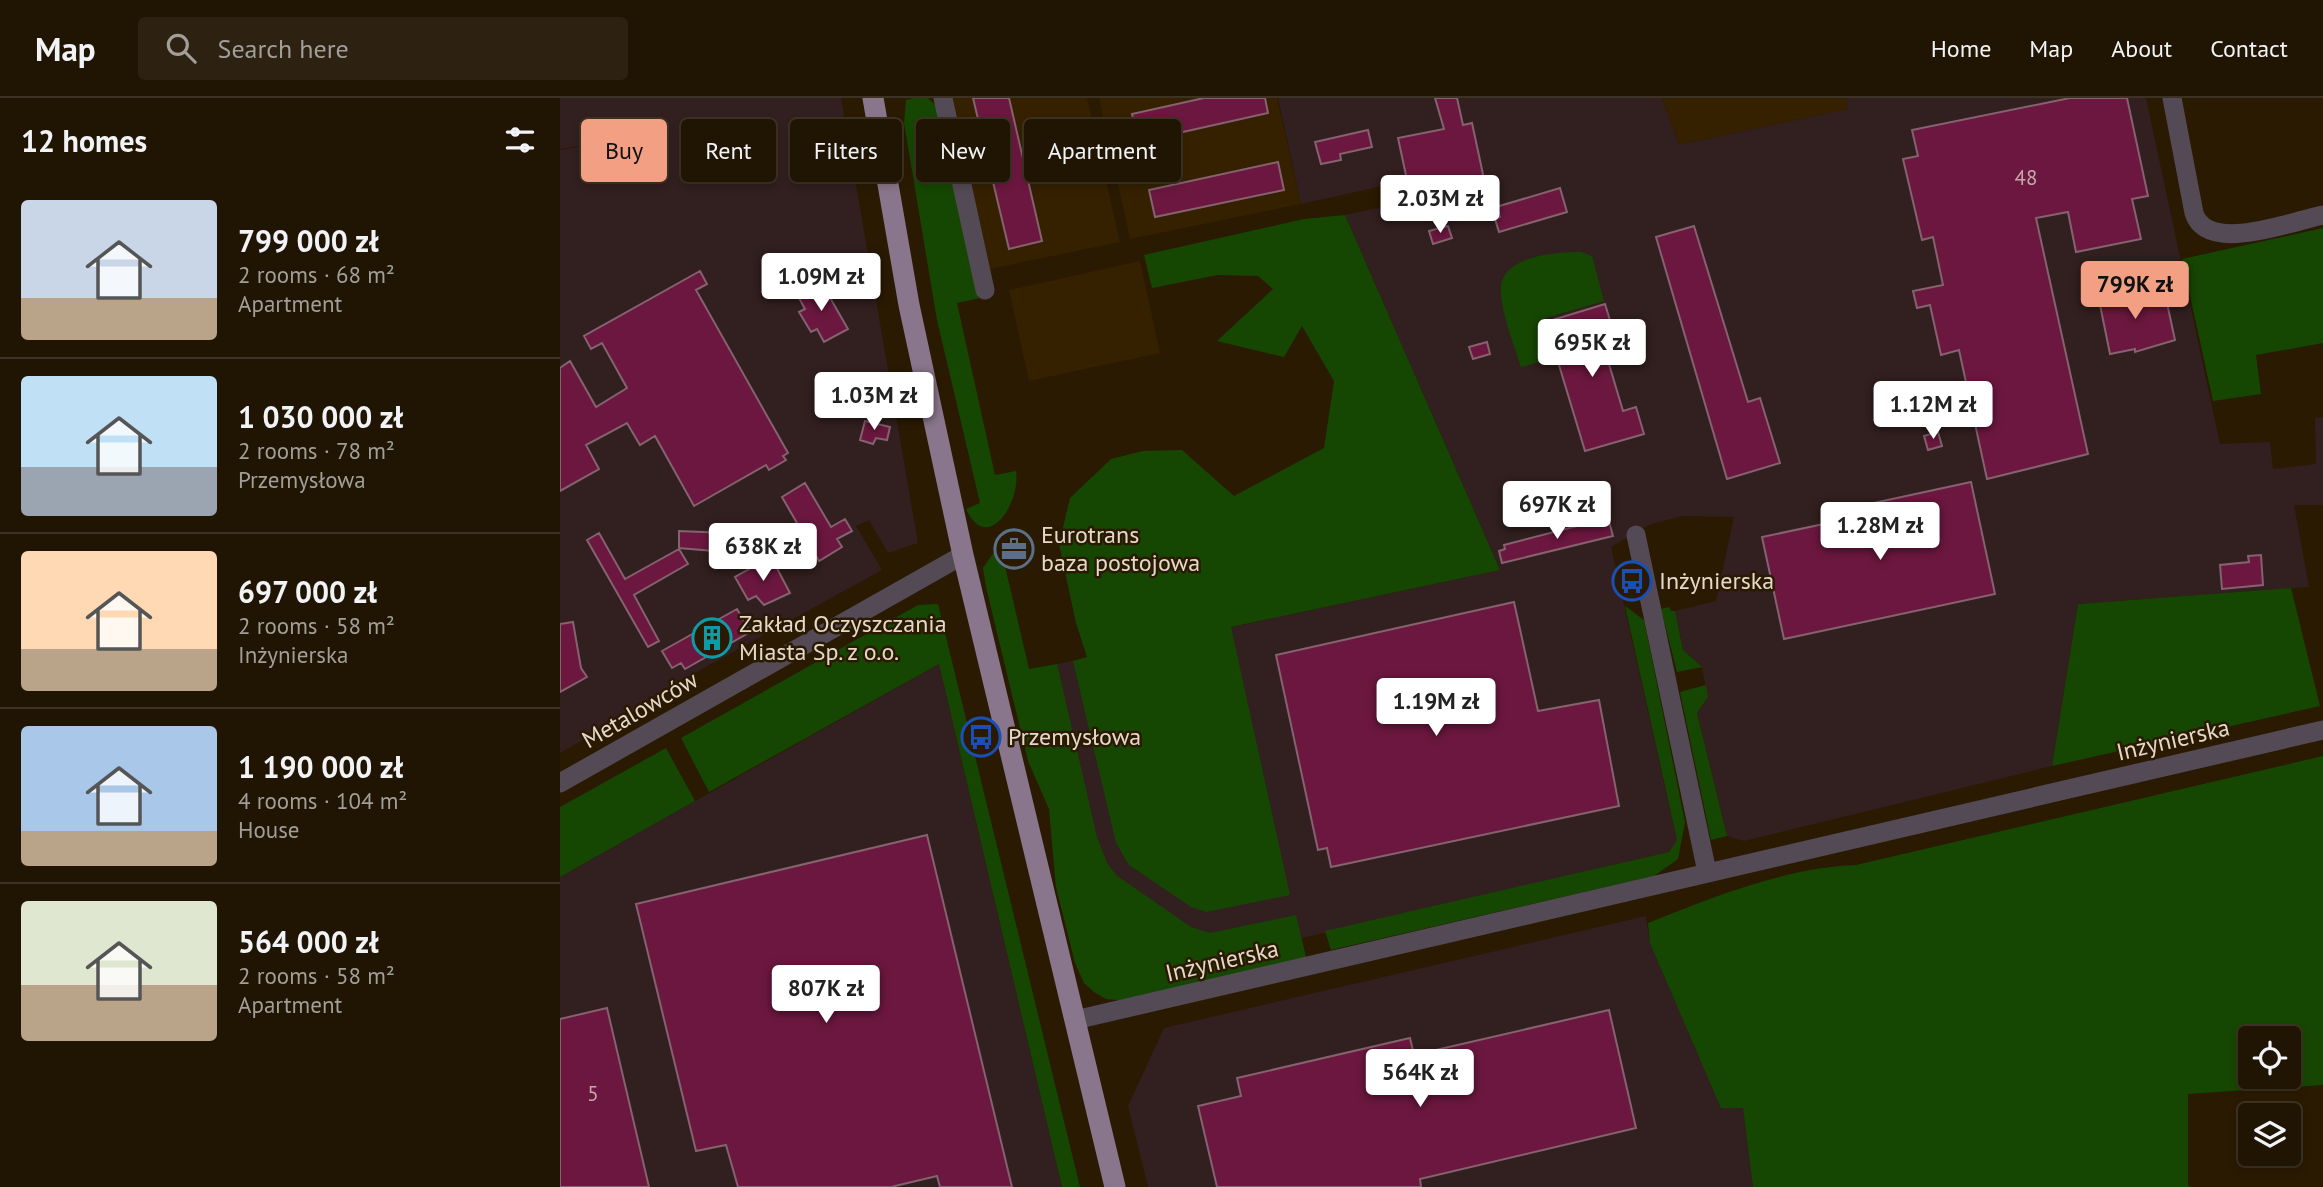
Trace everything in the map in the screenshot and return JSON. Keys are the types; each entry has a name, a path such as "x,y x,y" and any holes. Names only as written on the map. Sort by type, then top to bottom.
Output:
{"main road":[{"path":"873,98 909,305 963,555 1115,1187"}],"street":[{"path":"943,98 985,290"},
{"path":"2172,98 2197,223 2207,231 2219,234 2244,233 2323,215"},
{"path":"1636,535 1707,873"},
{"name":"Metalowców","path":"560,783 963,555"},
{"name":"Inżynierska","path":"1075,1020 2323,730"}],"shaded area":[{"path":"560,98 841,98 845,119 790,119 790,182 856,182 918,543 888,553 869,520 856,526 882,570 664,690 644,706 560,753 560,150 581,146 581,182 667,182 667,119 581,119 581,146 560,149"},
{"path":"953,98 1087,98 1092,119 1024,119 1024,182 1106,182 1120,242 990,269 971,182 1010,182 1010,119 958,119"},
{"path":"1099,98 1277,98 1301,204 1130,239 1117,182 1181,182 1181,119 1104,119"},
{"path":"1278,98 1662,98 1679,145 1848,109 1846,98 2146,98 2220,444 2270,442 2273,469 2316,464 2315,418 2323,417 2323,505 2294,505 2309,587 2078,604 2052,766 1744,841 1727,836 1697,713 1708,697 1702,668 1683,650 1675,611 1716,601 1734,517 1683,516 1651,524 1611,547 1677,840 1669,852 1302,938 1092,933 1029,670 1500,570 1345,215 1397,204 1392,184 1301,204"},
{"path":"1662,98 1846,98 1849,109 1679,145"},
{"path":"1140,261 1160,353 1029,381 1009,290"},
{"path":"939,664 1062,1187 560,1187 560,877"},
{"path":"1646,916 1650,943 1743,1108 1753,1187 1148,1187 1128,1106 1164,1028"}],"green space":[{"path":"928,98 938,108 940,119 916,119 916,182 954,182 980,298 957,303 995,475 1016,471 1016,483 1008,509 993,526 984,527 975,522 966,509 980,503 937,320 904,123 906,100"},
{"path":"1345,215 1500,570 1231,627 1290,895 1206,912 1191,907 1129,865 1116,843 1073,661 1087,657 1076,623 1059,544 1070,498 1111,459 1143,451 1182,450 1234,496 1324,448 1334,381 1302,326 1284,357 1217,341 1273,289 1258,276 1218,275 1152,288 1144,255 1304,219"},
{"path":"2323,228 2323,343 2256,355 2261,394 2213,401 2182,259"},
{"path":"1581,252 1592,256 1604,301 1543,319 1554,358 1521,367 1504,311 1502,281 1507,272 1525,260 1548,254"},
{"path":"1001,549 1029,669 1057,664 1097,837 1107,863 1116,875 1191,927 1210,933 1296,915 1306,957 1127,1001 1106,999 1084,983 1075,963 1056,887 1049,809 1028,761 986,587 983,568 994,552"},
{"path":"2291,588 2320,706 2052,766 2078,604"},
{"path":"938,604 1080,1187 1062,1187 939,664 709,792 681,738 918,605"},
{"path":"1625,606 1644,620 1685,822 1678,859 1654,876 1331,950 1325,931 1669,852 1677,840"},
{"path":"1669,607 1671,611 1675,611 1683,650 1702,667 1677,672 1661,609"},
{"path":"1706,685 1708,697 1697,713 1727,836 1711,840 1680,692"},
{"path":"666,748 695,801 560,877 560,807"},
{"path":"2323,756 2323,1085 2301,1086 2301,1026 2238,1026 2238,1089 2263,1089 2188,1094 2188,1186 2192,1187 1753,1187 1743,1108 1721,1108 1650,943 1648,923 1750,885 1830,867 1856,865"}],"building":[{"path":"973,98 1009,98 1024,163 1024,182 1028,182 1042,241 1009,249 993,182 1010,182 1010,119 978,119"},
{"path":"1204,98 1265,98 1268,113 1181,132 1181,119 1133,119 1132,114"},
{"path":"1435,98 1457,98 1463,125 1472,123 1484,179 1410,194 1398,138 1444,129"},
{"path":"2070,98 2127,98 2148,196 2132,199 2141,239 2076,252 2068,212 2036,218 2088,454 1987,479 1959,350 1941,355 1930,305 1917,308 1913,291 1943,285 1933,237 1922,240 1903,159 1918,156 1912,130"},
{"path":"1368,130 1372,147 1340,154 1341,160 1321,164 1315,142"},
{"path":"1278,162 1284,190 1155,217 1149,190"},
{"path":"1560,188 1567,212 1499,232 1495,219 1500,217 1496,207"},
{"path":"1448,226 1452,238 1433,244 1429,231"},
{"path":"1694,226 1748,402 1760,398 1780,463 1727,479 1656,237"},
{"path":"700,271 707,284 696,290 788,453 783,456 786,460 769,470 766,465 694,506 655,436 640,445 627,423 586,445 599,469 560,491 560,368 570,361 596,407 627,388 602,343 591,349 584,336"},
{"path":"821,282 848,329 824,342 817,329 811,332 799,312 805,309 798,296"},
{"path":"2121,285 2125,303 2165,294 2175,340 2135,352 2135,349 2110,354 2097,290"},
{"path":"1605,304 1613,330 1600,334 1623,411 1636,407 1644,434 1585,451 1546,322"},
{"path":"1487,342 1490,354 1473,359 1469,347"},
{"path":"865,421 890,427 887,440 876,438 873,444 860,440"},
{"path":"1938,432 1942,446 1928,450 1924,436"},
{"path":"1971,482 1995,594 1784,639 1762,537 1857,517 1855,507"},
{"path":"805,483 831,527 845,519 852,531 837,539 842,547 819,561 782,497"},
{"path":"1608,518 1613,536 1502,563 1499,551 1505,549 1504,545"},
{"path":"679,531 726,533 725,552 679,548"},
{"path":"599,533 625,579 679,549 688,564 634,595 659,641 648,647 587,540"},
{"path":"2261,555 2263,585 2222,589 2220,565 2249,562 2248,556"},
{"path":"771,557 790,593 764,605 756,596 748,600 735,577"},
{"path":"1514,602 1538,711 1599,700 1619,806 1331,867 1327,848 1318,850 1276,655"},
{"name":"Zakład Oczyszczania Miasta Sp. z o.o.","path":"737,609 750,632 685,669 681,663 672,668 662,651"},
{"path":"573,622 581,668 587,677 560,692 560,624"},
{"path":"927,835 1012,1187 940,1187 937,1176 891,1187 738,1187 726,1145 696,1151 636,904"},
{"path":"607,1008 649,1187 560,1187 560,1019"},
{"path":"1609,1010 1636,1128 1420,1179 1421,1187 1217,1187 1198,1106 1241,1096 1237,1078 1410,1038 1414,1055"}],"place":[{"name":"Eurotrans baza postojowa","path":"1014,549"},
{"name":"Inżynierska","path":"1632,581"},
{"name":"Zakład Oczyszczania Miasta Sp. z o.o.","path":"712,638"},
{"name":"Przemysłowa","path":"981,737"}]}
